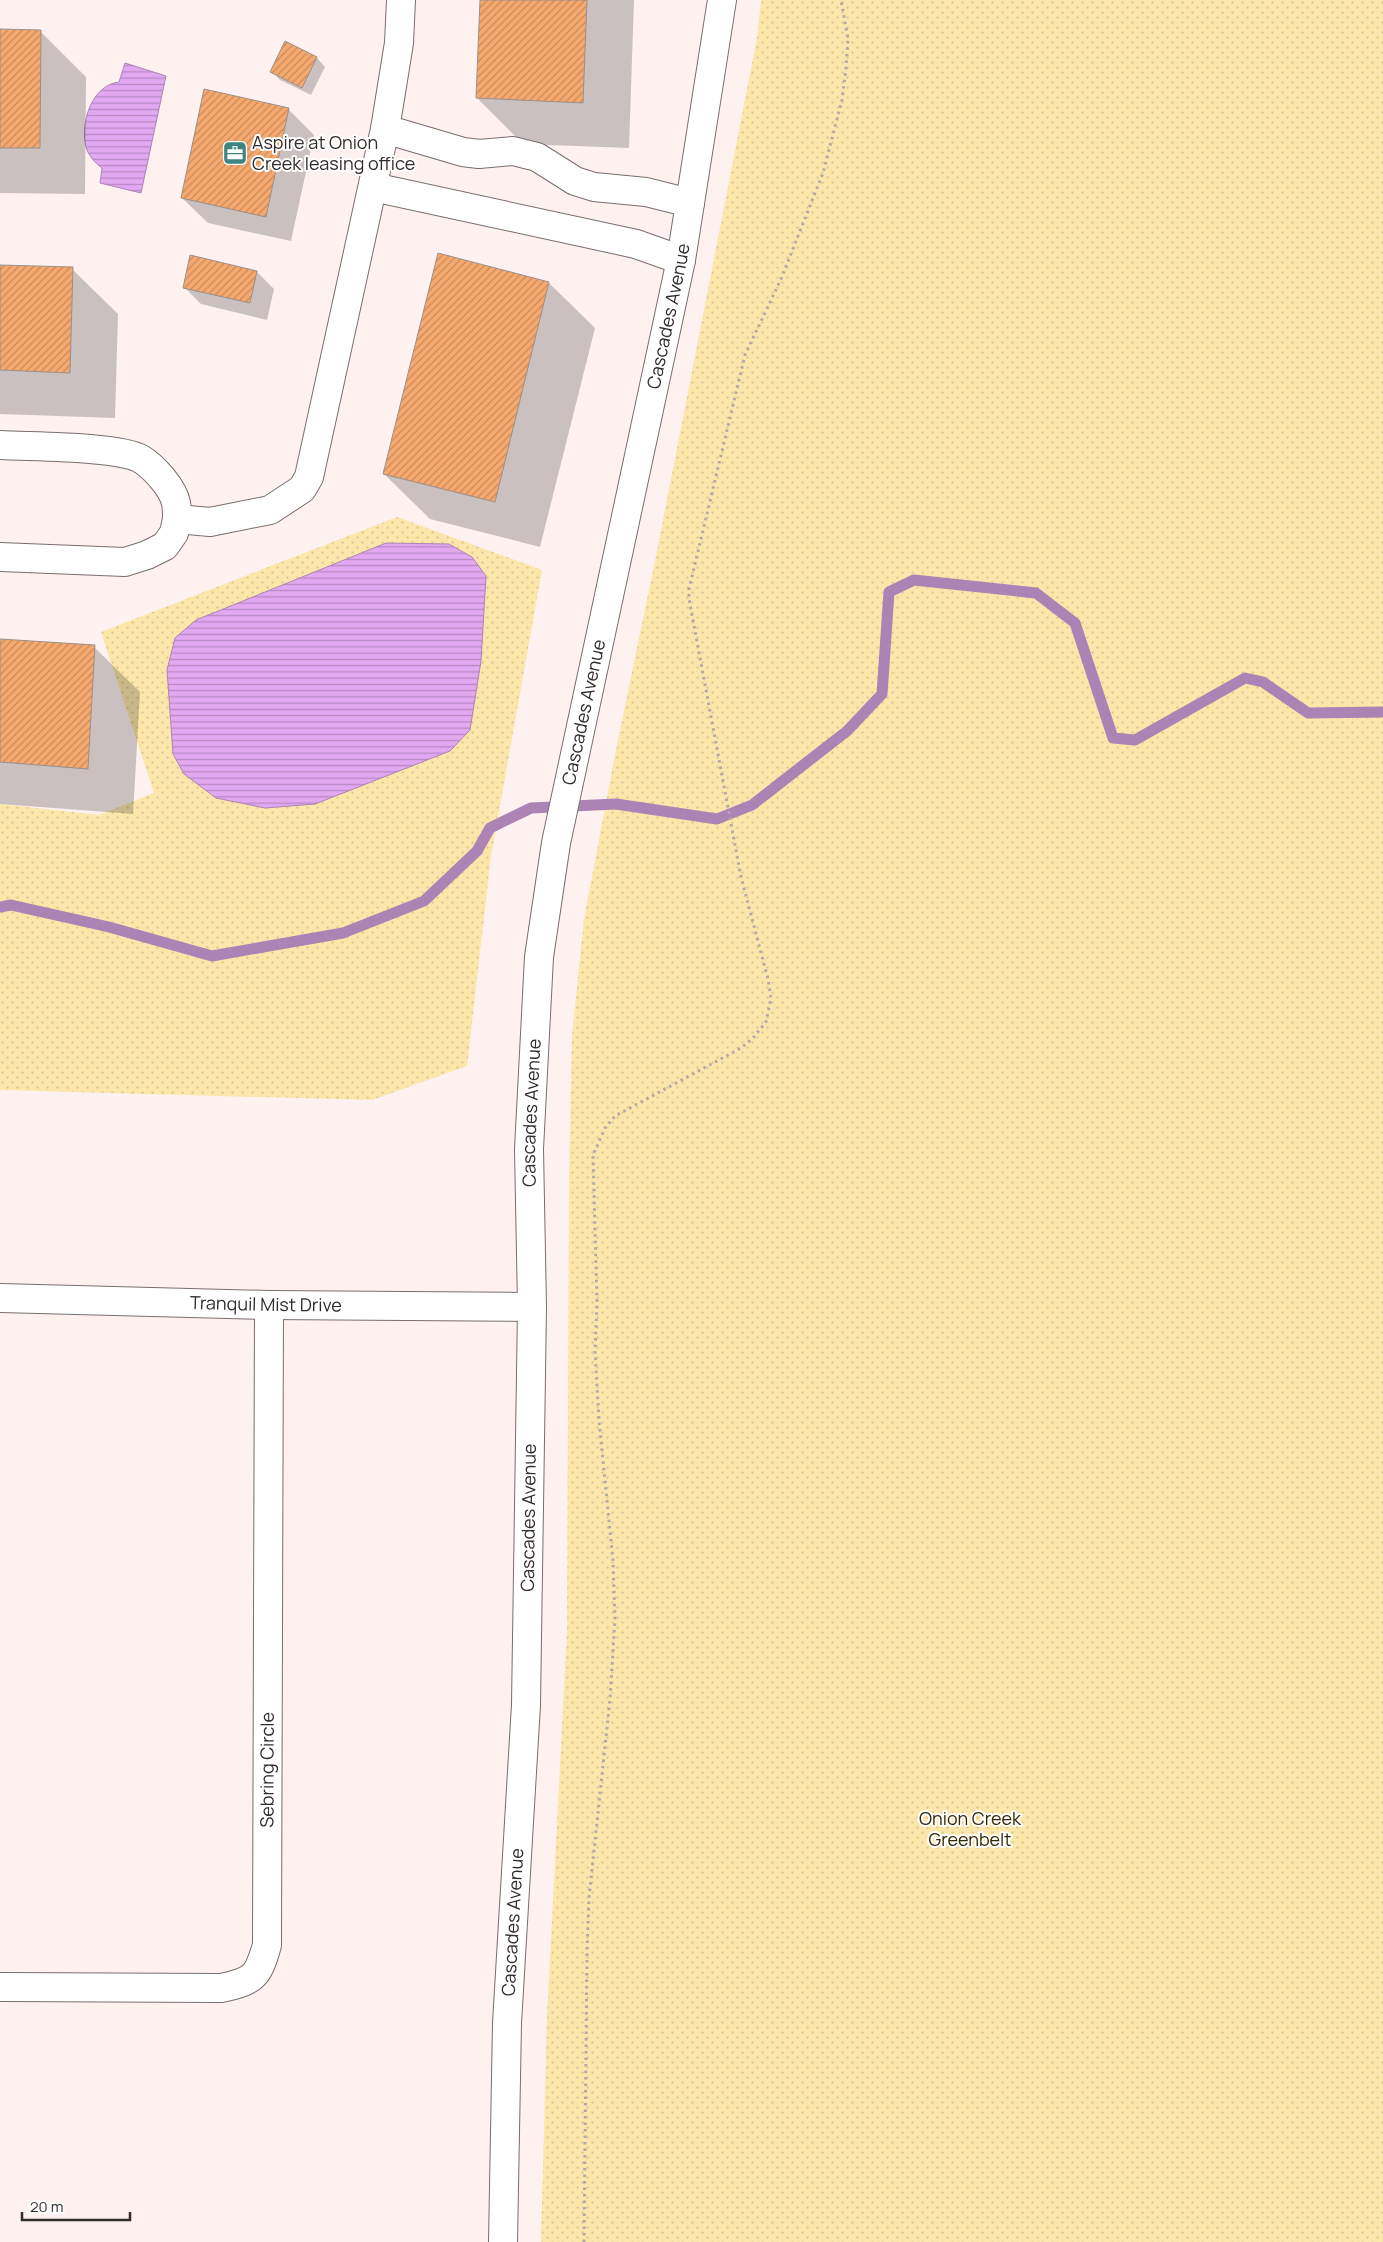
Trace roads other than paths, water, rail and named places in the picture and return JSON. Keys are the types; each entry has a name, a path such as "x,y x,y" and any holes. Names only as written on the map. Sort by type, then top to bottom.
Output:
{"street":[{"path":"177,519 210,522 270,510 302,489 309,477 385,129 399,43 401,0"},
{"name":"Cascades Avenue","path":"504,2242 507,2022 526,1705 532,1307 529,1149 539,957 556,843 681,260 722,0"},
{"path":"385,129 463,152 479,154 513,152 537,157 575,181 594,187 646,192 690,203"},
{"path":"373,187 636,244 681,260"},
{"path":"0,445 113,451 140,459 157,473 168,487 176,502 177,519 174,533 164,546 147,556 125,562 0,557"},
{"name":"Tranquil Mist Drive","path":"0,1298 269,1305 532,1307"},
{"name":"Sebring Circle","path":"0,1987 221,1988 241,1984 259,1971 267,1945 269,1305"}],"waterway":[{"path":"0,907 11,905 109,927 212,956 343,933 424,901 477,851 490,828 531,808 616,804 717,819 752,805 847,731 882,694 889,592 914,580 1036,593 1075,623 1113,738 1135,740 1245,678 1263,682 1308,713 1383,712"}],"place":[{"name":"Aspire at Onion Creek leasing office","path":"235,153"}],"park label":[{"name":"Onion Creek Greenbelt","path":"970,1829"}]}
